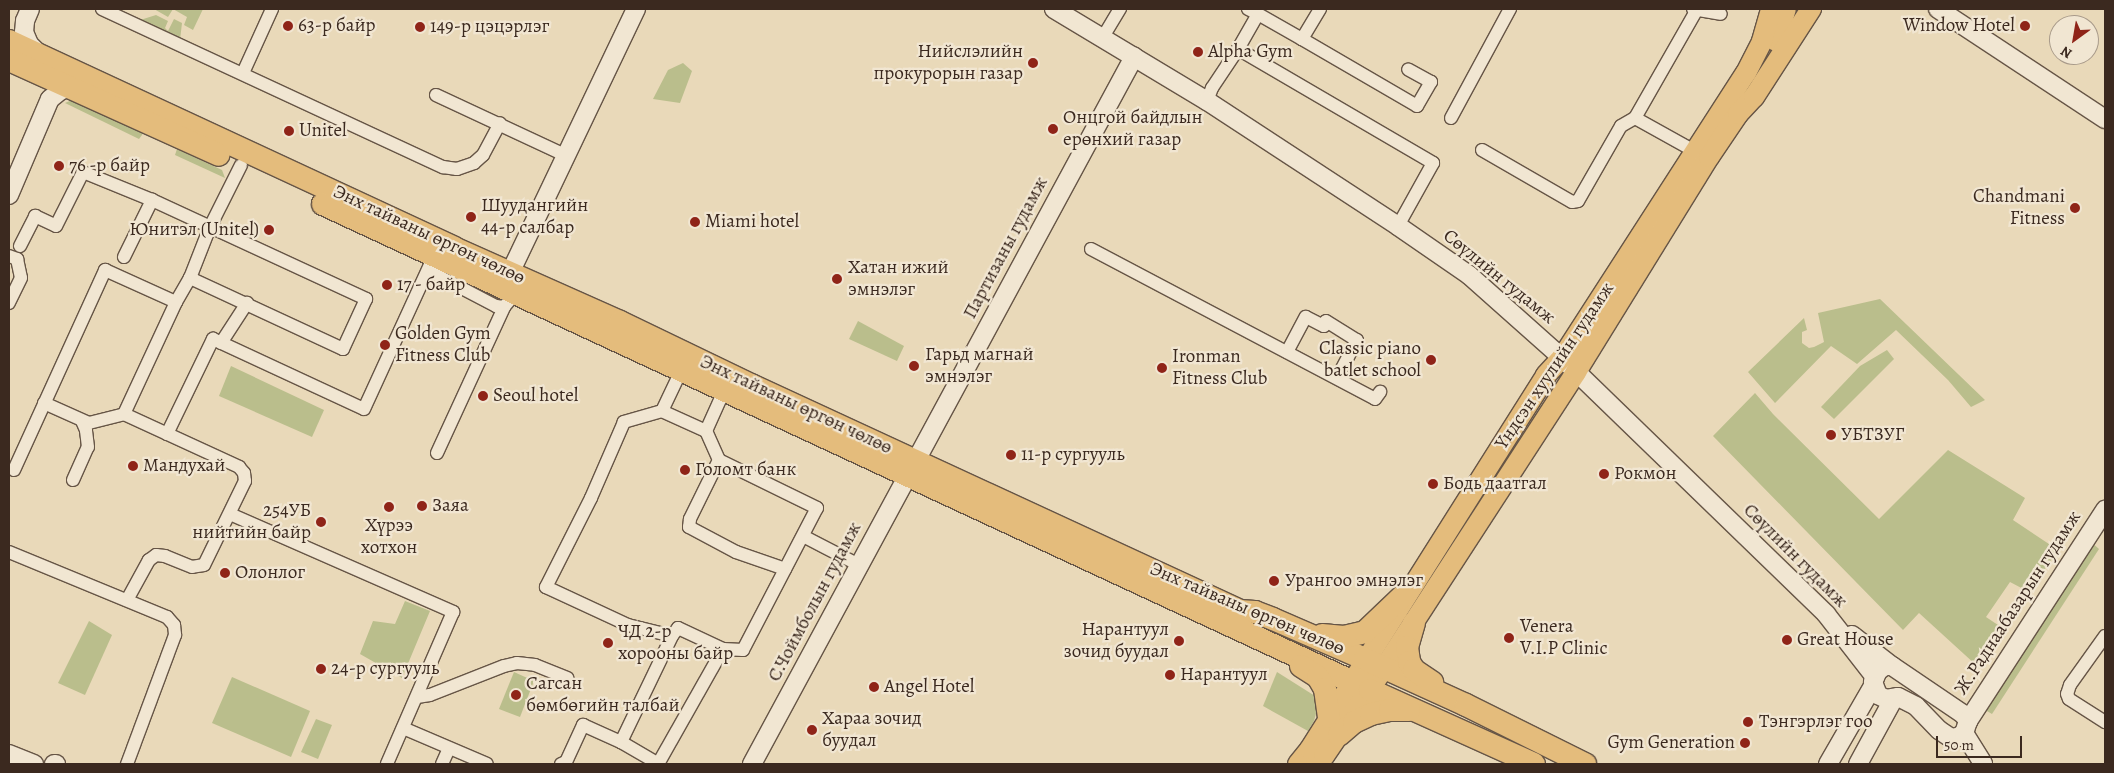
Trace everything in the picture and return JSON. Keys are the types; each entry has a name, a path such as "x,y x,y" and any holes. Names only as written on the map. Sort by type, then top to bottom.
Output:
{"highway":[{"name":"Энх тайваны өргөн чөлөө","path":"9,41 39,54 510,291 676,380 720,400 912,467 1361,686 1534,764"},
{"path":"9,60 241,165 432,264 510,291"},
{"name":"Энх тайваны өргөн чөлөө","path":"510,291 1240,611 1255,612 1309,634 1466,705 1585,764"},
{"path":"1309,634 1344,638 1365,632 1408,591"},
{"path":"1414,623 1407,646 1409,662 1414,670 1466,705"},
{"path":"1236,626 1318,677 1325,689 1334,726 1354,722 1371,714 1390,710 1414,711"}],"main road":[{"path":"30,9 24,21 24,32 29,44 39,54"},
{"path":"510,291 567,156 636,9"},
{"name":"Сөүлийн гудамж","path":"1054,9 1207,101 1398,226 1469,276 1569,365 1826,614 1874,681 1878,695 1886,699 1907,700 1951,738 1958,737 1966,727"},
{"path":"1738,114 1754,97 1811,9"},
{"path":"1938,9 2105,119"},
{"path":"1738,114 1776,40 1776,12"},
{"name":"Үндсэн хуулийн гудамж","path":"1375,664 1414,623 1696,152 1746,73 1776,12"},
{"name":"Партизаны гудамж","path":"912,467 1134,56"},
{"path":"9,195 50,99 61,90 71,88"},
{"name":"Үндсэн хуулийн гудамж","path":"1375,664 1408,591 1546,375 1569,365 1667,223 1738,114"},
{"name":"С.Чоймболын гудамж","path":"752,764 912,467"},
{"name":"Ж.Раднаабазарын гудамж","path":"1966,727 2104,515"},
{"path":"1826,614 1892,666 1962,714 1983,764"},
{"path":"1298,764 1334,726 1375,664"},
{"path":"1828,764 1874,681 1885,666 1892,666"},
{"path":"1858,764 1894,698"},
{"path":"1320,761 1334,726"},
{"path":"9,754 34,764"}],"street":[{"path":"102,9 443,167 457,169 474,163 483,155 500,123"},
{"path":"243,73 272,9"},
{"path":"1103,37 1120,9"},
{"path":"1302,39 1320,9"},
{"path":"1451,118 1510,9"},
{"path":"1482,150 1572,202 1578,201 1621,126 1635,118 1694,10 1721,14"},
{"path":"1207,101 1212,88 1238,49 1253,12 1417,106 1431,82 1408,69"},
{"path":"1238,49 1433,163 1398,226"},
{"path":"436,95 500,123 567,156"},
{"path":"1635,118 1696,152"},
{"path":"124,414 176,302 190,278 210,227 241,165"},
{"path":"20,246 35,216 56,226 83,172 152,200 366,299 343,349 190,278"},
{"path":"124,257 152,200"},
{"path":"1092,249 1375,399 1380,392"},
{"path":"9,256 17,259 21,278 9,303"},
{"path":"166,434 213,339 364,409 432,264"},
{"path":"14,470 105,270 176,302"},
{"path":"437,453 510,291"},
{"path":"220,343 247,303"},
{"path":"1287,352 1306,317 1324,326 1326,321 1357,340 1337,378"},
{"path":"662,411 676,380"},
{"path":"706,432 720,400"},
{"path":"44,403 82,421 98,422 124,414 242,470 245,481 204,565 192,567 165,556 156,555 149,560 127,600"},
{"path":"621,742 672,636 678,628 723,649 743,650 817,508 718,460 706,432 662,411 624,422 591,498 546,587 628,625 672,636"},
{"path":"73,480 88,447 86,430 82,421"},
{"path":"718,460 689,526 736,552 785,569"},
{"path":"230,514 453,612 387,764"},
{"path":"803,536 859,565"},
{"path":"9,552 167,617 174,625 176,635 127,764"},
{"path":"2105,636 2070,684 2068,694 2070,699 2105,722"},
{"path":"561,764 566,762 582,725 621,742 657,764 723,649"},
{"path":"417,697 430,695 504,666 517,663 535,665 568,678"},
{"path":"403,728 488,764"},
{"path":"442,764 449,748"}],"green space":[{"path":"154,9 173,9 168,17"},
{"path":"173,9 203,9 193,30 184,25 187,17"},
{"path":"156,15 168,21 165,28 168,31 174,19 182,23 180,40 137,21"},
{"path":"683,63 692,71 680,103 653,99 668,70"},
{"path":"72,100 143,132 142,135 139,139 65,103"},
{"path":"177,149 222,170 225,178 175,155"},
{"path":"1880,299 1985,400 1971,407 1948,380 1896,330 1857,364 1831,346 1775,403 1748,372 1804,318 1807,330 1802,332 1802,343 1809,348 1814,347 1824,342 1818,313"},
{"path":"858,321 904,346 897,361 849,339"},
{"path":"1887,350 1894,359 1834,419 1821,407 1860,366"},
{"path":"231,366 324,410 312,437 219,396"},
{"path":"1755,393 1773,414 1879,519 1948,450 2025,498 2013,520 2058,550 2029,592 2010,582 1986,617 2004,629 1976,665 1919,613 1903,630 1713,436"},
{"path":"2090,541 2099,549 1992,714 1980,707"},
{"path":"405,601 430,611 402,678 360,654 373,621 395,624"},
{"path":"89,621 112,635 85,695 58,683"},
{"name":"Сагсан бөмбөгийн талбай","path":"514,672 534,681 520,717 499,709"},
{"path":"1277,672 1315,696 1318,706 1314,721 1308,731 1263,706"},
{"path":"232,677 310,711 291,757 212,723"},
{"path":"316,719 332,725 318,759 301,752"}],"place":[{"name":"63-р байр","path":"288,26"},
{"name":"Window Hotel","path":"2025,26"},
{"name":"149-р цэцэрлэг","path":"420,27"},
{"name":"Alpha Gym","path":"1198,52"},
{"name":"Нийслэлийн прокурорын газар","path":"1033,63"},
{"name":"Онцгой байдлын ерөнхий газар","path":"1053,129"},
{"name":"Unitel","path":"289,131"},
{"name":"76 -р байр","path":"59,166"},
{"name":"Chandmani Fitness","path":"2075,208"},
{"name":"Шуудангийн 44-р салбар","path":"471,217"},
{"name":"Miami hotel","path":"695,222"},
{"name":"Юнитэл (Unitel)","path":"269,230"},
{"name":"Хатан ижий эмнэлэг","path":"837,279"},
{"name":"17 - байр","path":"387,285"},
{"name":"Golden Gym Fitness Club","path":"385,345"},
{"name":"Classic piano batlet school","path":"1431,360"},
{"name":"Гарьд магнай эмнэлэг","path":"914,366"},
{"name":"Ironman Fitness Club","path":"1162,368"},
{"name":"Seoul hotel","path":"483,396"},
{"name":"УБТЗУГ","path":"1831,435"},
{"name":"11-р сургууль","path":"1011,455"},
{"name":"Мандухай","path":"133,466"},
{"name":"Голомт банк","path":"685,470"},
{"name":"Рокмон","path":"1604,474"},
{"name":"Бодь даатгал","path":"1433,484"},
{"name":"Заяа","path":"422,506"},
{"name":"Хүрээ хотхон","path":"389,507"},
{"name":"254УБ нийтийн байр","path":"321,522"},
{"name":"Олонлог","path":"225,573"},
{"name":"Урангоо эмнэлэг","path":"1274,581"},
{"name":"Venera V.I.P Clinic","path":"1509,638"},
{"name":"Great House","path":"1787,640"},
{"name":"Нарантуул зочид буудал","path":"1179,641"},
{"name":"ЧД 2-р хорооны байр","path":"608,643"},
{"name":"24-р сургууль","path":"321,669"},
{"name":"Нарантуул","path":"1170,675"},
{"name":"Angel Hotel","path":"874,687"},
{"name":"Сагсан бөмбөгийн талбай","path":"516,695"},
{"name":"Тэнгэрлэг гоо","path":"1748,722"},
{"name":"Хараа зочид буудал","path":"812,730"},
{"name":"Gym Generation","path":"1745,743"}]}
